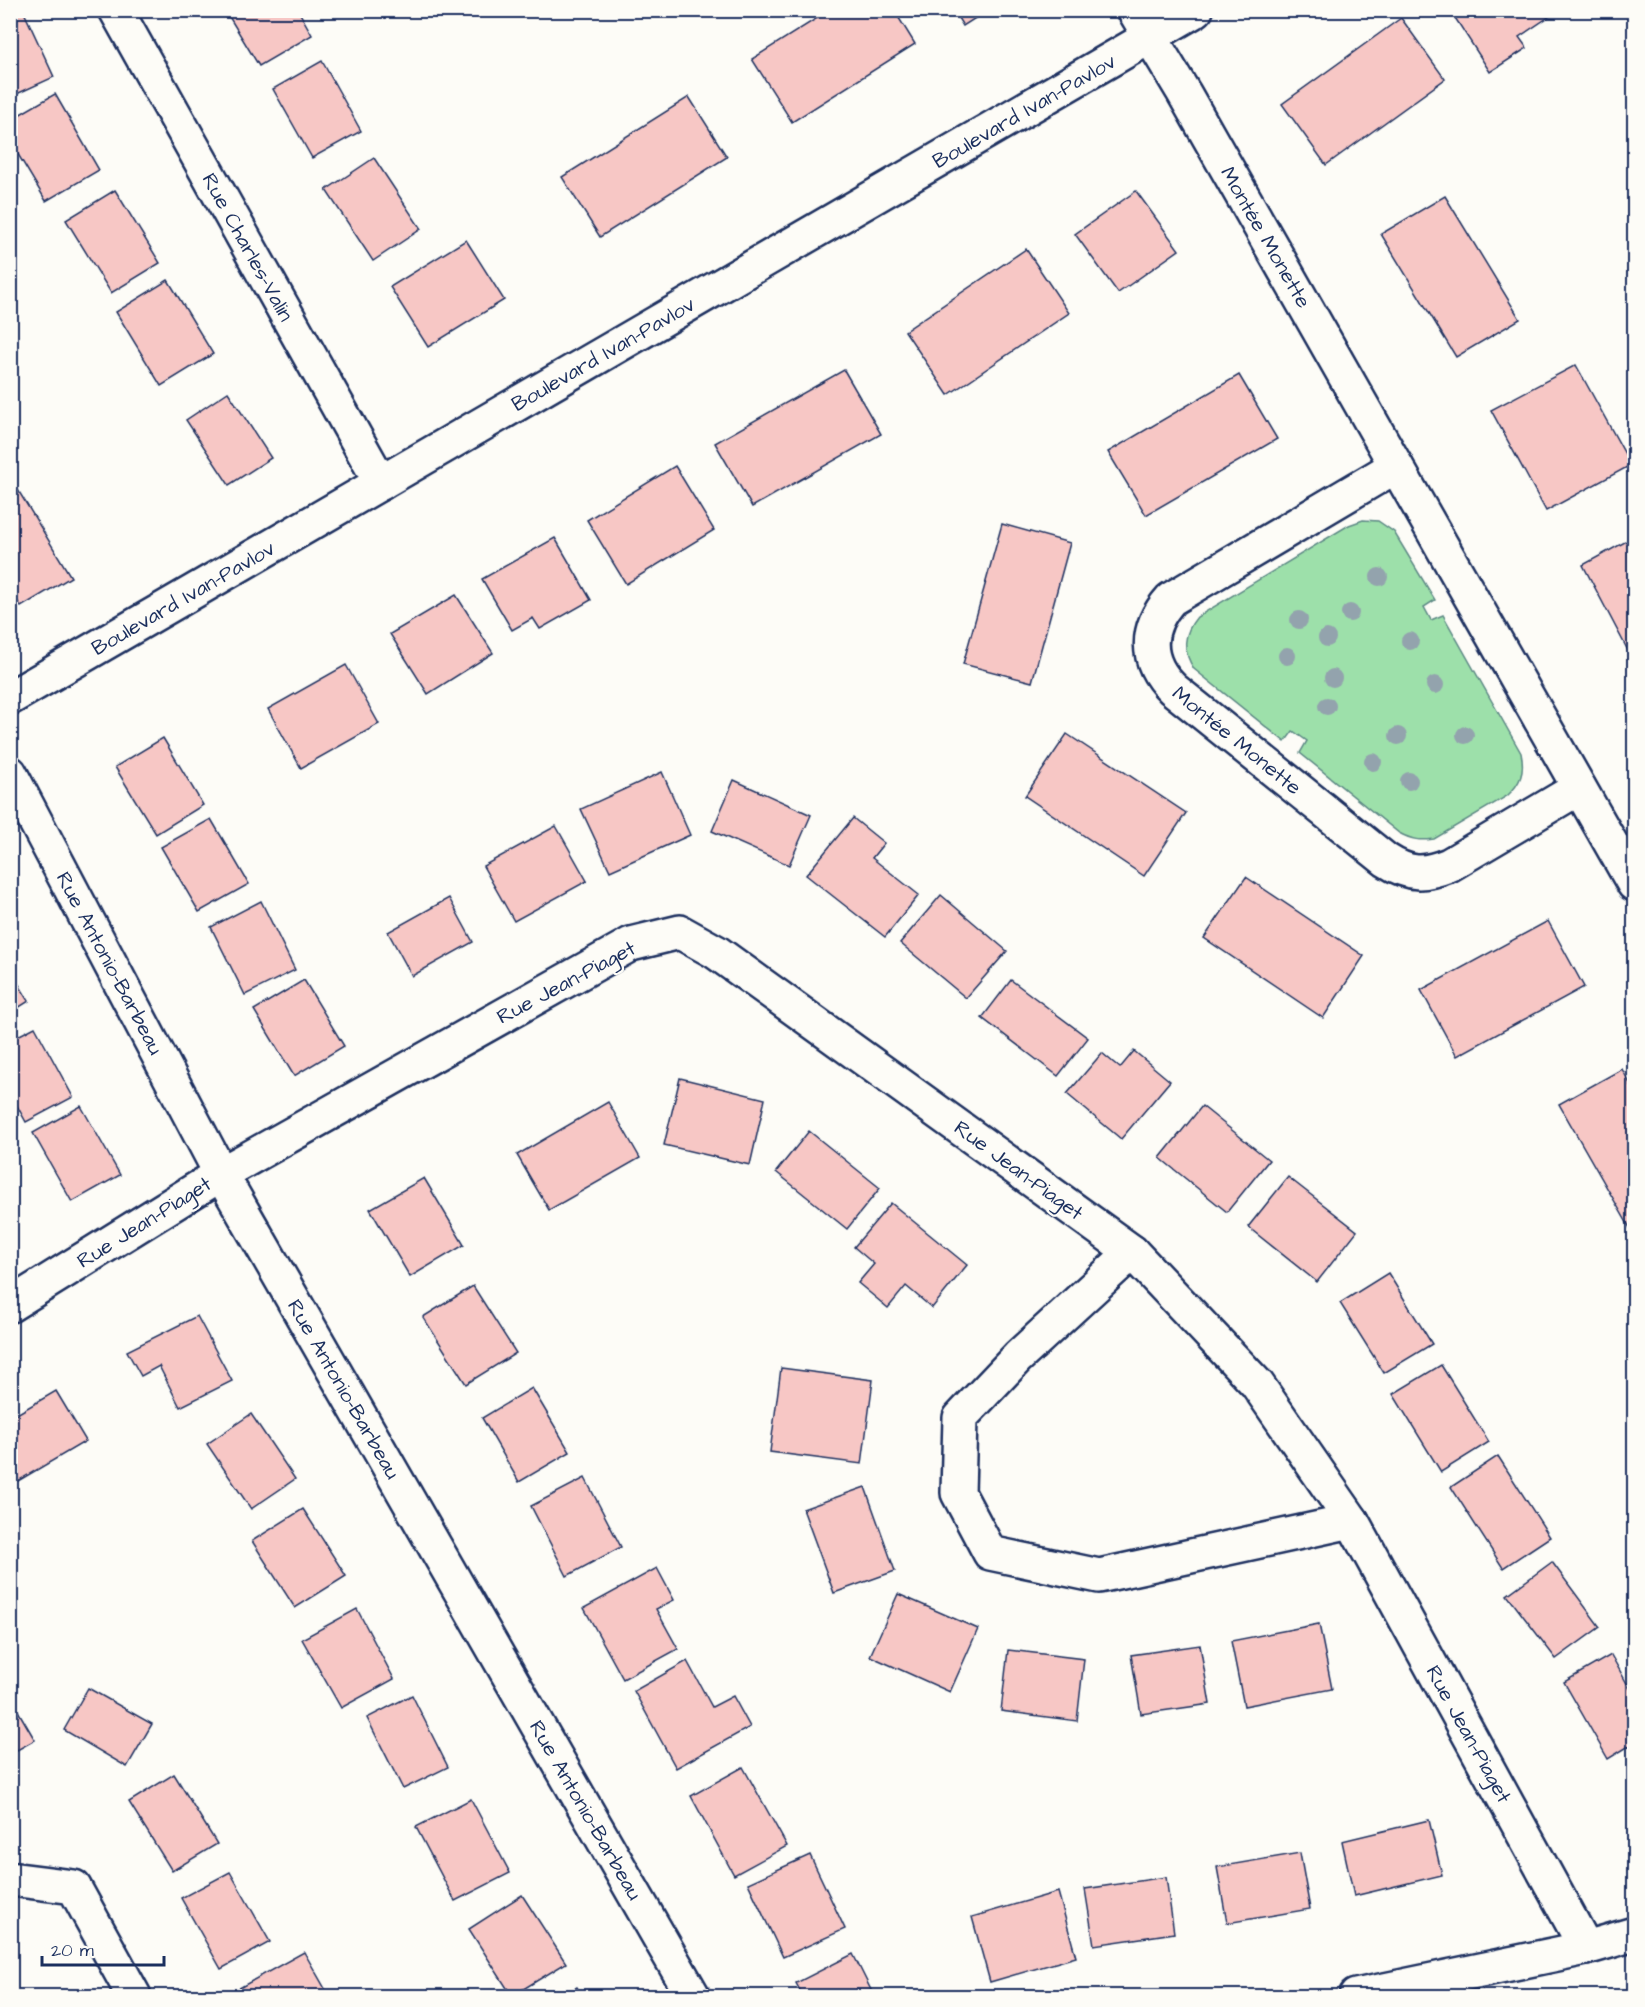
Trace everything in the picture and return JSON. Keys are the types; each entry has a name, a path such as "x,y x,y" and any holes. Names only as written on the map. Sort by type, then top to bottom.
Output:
{"street":[{"name":"Rue Charles-Valin","path":"116,10 381,483"},
{"name":"Boulevard Ivan-Pavlov","path":"10,698 381,483 1142,24 1196,10"},
{"name":"Montée Monette","path":"1142,24 1635,884"},
{"name":"Montée Monette","path":"1396,466 1171,599 1163,608 1153,628 1152,650 1158,672 1173,689 1377,854 1395,866 1406,870 1428,872 1449,865 1579,788"},
{"name":"Rue Antonio-Barbeau","path":"10,773 221,1174 693,1996"},
{"name":"Rue Jean-Piaget","path":"10,1305 221,1174 631,944 680,932 716,952 1132,1251 1257,1384 1352,1521 1586,1948"},
{"path":"1132,1251 1018,1357 960,1418 958,1493 990,1553 1099,1576 1352,1521"},
{"path":"10,1880 74,1887 134,1996"},
{"path":"1356,1996 1586,1948 1635,1934"}],"green space":[{"path":"1363,520 1378,521 1394,532 1435,600 1424,607 1431,620 1443,615 1521,753 1521,777 1507,796 1434,839 1416,839 1399,833 1300,753 1307,741 1293,731 1285,742 1194,669 1187,655 1187,636 1197,617 1349,525"}],"building":[{"path":"10,10 23,10 54,77 10,97"},
{"path":"225,10 298,10 312,35 259,66"},
{"path":"830,10 894,10 915,44 792,122 752,59"},
{"path":"953,10 988,10 963,26"},
{"path":"1450,10 1559,10 1519,37 1527,48 1490,72"},
{"path":"1401,18 1445,79 1326,165 1282,104"},
{"path":"322,61 361,131 312,158 273,89"},
{"path":"55,94 99,170 46,201 10,141 10,120"},
{"path":"689,97 727,157 600,237 562,177"},
{"path":"374,158 421,229 373,261 326,190"},
{"path":"115,190 160,263 111,293 66,220"},
{"path":"1136,191 1179,250 1118,293 1075,234"},
{"path":"1445,196 1520,319 1456,357 1381,234"},
{"path":"466,240 504,300 428,347 390,287"},
{"path":"1026,249 1069,313 948,395 905,331"},
{"path":"168,280 213,354 161,386 116,312"},
{"path":"1576,365 1631,465 1546,511 1491,410"},
{"path":"844,370 881,434 752,507 715,443"},
{"path":"1239,375 1277,439 1146,515 1108,452"},
{"path":"228,392 271,458 229,485 186,420"},
{"path":"675,466 714,530 626,584 587,520"},
{"path":"10,477 71,577 21,607 10,589"},
{"path":"1002,524 1070,543 1032,682 963,664"},
{"path":"1634,537 1634,662 1583,565"},
{"path":"555,538 591,600 540,629 533,618 512,630 482,579"},
{"path":"456,595 493,653 428,694 390,634"},
{"path":"346,665 379,724 301,768 268,709"},
{"path":"1067,734 1186,813 1144,876 1025,796"},
{"path":"163,738 203,805 156,834 115,767"},
{"path":"662,772 690,835 610,871 581,809"},
{"path":"734,780 811,815 789,865 712,831"},
{"path":"853,818 884,843 872,858 919,895 885,937 806,875"},
{"path":"211,819 249,884 199,912 161,847"},
{"path":"556,826 587,881 514,921 483,866"},
{"path":"1246,877 1364,956 1323,1018 1204,938"},
{"path":"941,895 1007,951 966,998 900,943"},
{"path":"449,898 473,942 412,976 388,932"},
{"path":"261,901 295,970 245,995 211,927"},
{"path":"1548,921 1584,987 1457,1056 1421,990"},
{"path":"10,970 29,1001 10,1013"},
{"path":"304,980 344,1046 294,1076 254,1010"},
{"path":"1011,980 1088,1038 1058,1076 982,1018"},
{"path":"35,1027 73,1097 26,1122 10,1093 10,1040"},
{"path":"1134,1051 1170,1081 1121,1139 1067,1094 1102,1053 1120,1068"},
{"path":"1622,1069 1634,1091 1634,1235 1559,1104"},
{"path":"680,1078 765,1099 750,1165 664,1145"},
{"path":"608,1102 640,1158 549,1210 517,1155"},
{"path":"81,1106 120,1175 72,1202 33,1133"},
{"path":"1202,1106 1269,1160 1227,1212 1160,1158"},
{"path":"809,1131 880,1188 847,1229 776,1172"},
{"path":"1288,1177 1357,1231 1317,1282 1248,1227"},
{"path":"424,1178 464,1245 410,1277 370,1209"},
{"path":"891,1203 967,1265 932,1308 906,1286 888,1308 858,1283 874,1264 854,1247"},
{"path":"1388,1273 1432,1344 1384,1373 1340,1303"},
{"path":"473,1286 516,1353 466,1384 423,1317"},
{"path":"197,1316 232,1381 180,1407 159,1366 141,1376 127,1351"},
{"path":"1441,1365 1489,1442 1441,1472 1393,1394"},
{"path":"781,1368 873,1380 862,1464 770,1452"},
{"path":"532,1388 570,1452 519,1482 482,1418"},
{"path":"56,1391 86,1441 18,1481 10,1469 10,1418"},
{"path":"251,1414 295,1479 251,1509 207,1444"},
{"path":"1498,1456 1550,1537 1503,1568 1451,1487"},
{"path":"585,1478 621,1547 567,1576 531,1506"},
{"path":"865,1487 895,1571 834,1593 803,1509"},
{"path":"303,1509 346,1576 295,1608 252,1541"},
{"path":"1552,1562 1600,1627 1556,1659 1507,1595"},
{"path":"657,1568 674,1600 656,1609 678,1649 623,1679 584,1608"},
{"path":"898,1594 978,1629 950,1692 870,1656"},
{"path":"357,1609 394,1679 341,1708 302,1639"},
{"path":"1319,1624 1332,1689 1244,1706 1231,1641"},
{"path":"1200,1645 1210,1704 1141,1714 1131,1655"},
{"path":"1008,1650 1084,1659 1077,1721 1001,1711"},
{"path":"1611,1655 1634,1696 1634,1743 1608,1759 1564,1682"},
{"path":"687,1661 712,1707 733,1696 750,1727 676,1768 634,1691"},
{"path":"88,1688 152,1724 127,1767 64,1730"},
{"path":"412,1695 448,1767 403,1789 367,1718"},
{"path":"10,1697 35,1740 10,1754"},
{"path":"743,1767 787,1846 734,1875 691,1796"},
{"path":"174,1774 217,1844 172,1871 129,1802"},
{"path":"471,1799 510,1873 455,1901 416,1827"},
{"path":"1429,1820 1442,1875 1354,1896 1342,1841"},
{"path":"1300,1853 1310,1909 1227,1923 1217,1867"},
{"path":"810,1855 845,1929 783,1957 748,1883"},
{"path":"230,1872 270,1942 221,1969 181,1898"},
{"path":"1166,1877 1174,1933 1094,1945 1085,1889"},
{"path":"1058,1892 1076,1957 990,1982 972,1917"},
{"path":"522,1895 566,1963 512,1996 469,1929"},
{"path":"304,1952 328,1994 324,1996 235,1996 232,1992"},
{"path":"853,1954 874,1996 803,1996 796,1983"},
{"path":"577,1987 582,1996 560,1996"}]}
